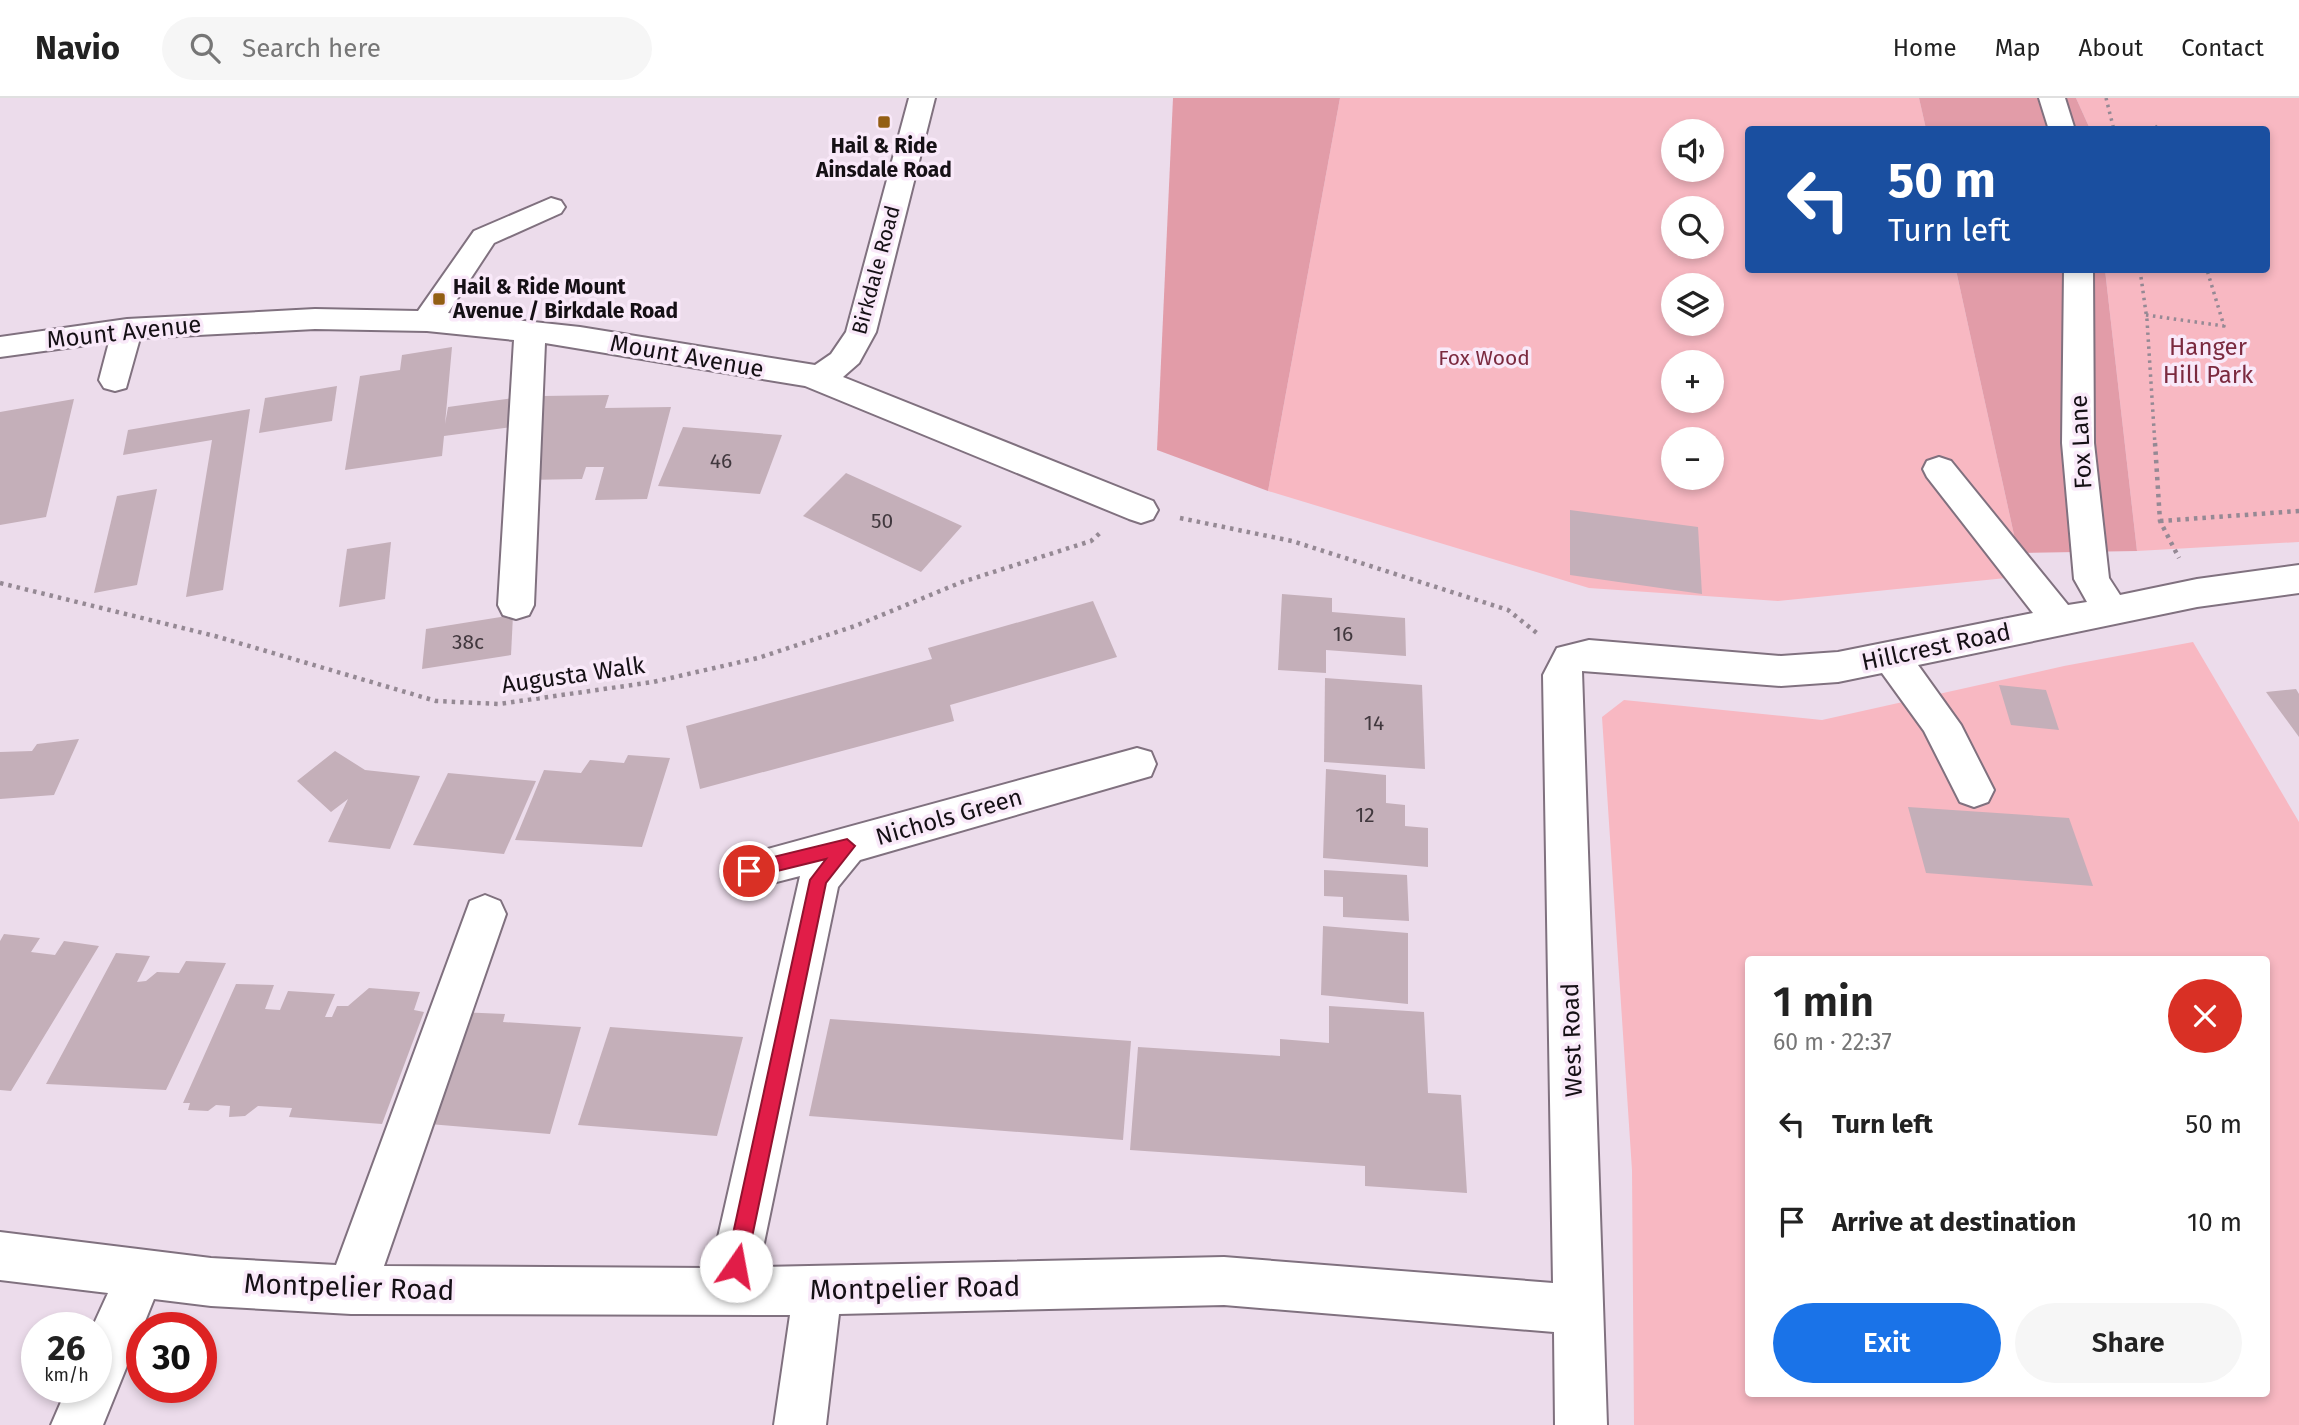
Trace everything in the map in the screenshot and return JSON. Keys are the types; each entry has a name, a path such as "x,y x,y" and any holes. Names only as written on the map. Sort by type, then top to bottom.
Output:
{"street":[{"name":"Birkdale Road","path":"811,376 830,372 839,365 854,349 861,332 922,98"},
{"path":"2052,98 2061,126"},
{"path":"427,321 484,237 551,206"},
{"name":"Fox Lane","path":"2078,273 2078,443 2092,579 2110,610"},
{"name":"Mount Avenue","path":"0,347 127,329 315,319 427,321 580,337 811,376 1136,508"},
{"path":"115,380 127,329"},
{"path":"516,605 530,332"},
{"path":"1940,469 2060,621"},
{"name":"Hillcrest Road","path":"1570,658 1589,654 1782,671 1838,667 2197,593 2299,579"},
{"path":"1890,656 1924,697 1959,755 1974,790"},
{"name":"West Road","path":"1570,658 1562,675 1581,1425"},
{"name":"Nichols Green","path":"730,1292 819,880 847,846 1137,764"},
{"path":"749,871 847,846"},
{"path":"351,1290 485,914"},
{"name":"Montpelier Road","path":"0,1256 140,1275 351,1290 730,1292 1224,1281 1580,1310"},
{"path":"112,1341 140,1275"},
{"path":"800,1425 818,1290"},
{"path":"77,1425 86,1403"}],"path":[{"path":"2106,98 2113,126"},
{"path":"2140,273 2146,315 2160,522 2197,593"},
{"path":"2146,315 2224,327 2208,273"},
{"path":"1136,508 1292,541 1508,610 1570,658"},
{"name":"Augusta Walk","path":"0,583 215,636 436,701 499,704 536,701 653,682 758,658 962,582 1091,541 1136,508"},
{"path":"2160,522 2299,511"}],"green space":[{"name":"Fox Wood","path":"1340,98 1919,98 1925,126 1745,126 1745,273 1957,273 2018,553 2026,576 1778,601 1589,588 1268,491"},
{"name":"Hanger Hill Park","path":"2076,98 2299,98 2299,542 2137,551 2105,273 2270,273 2270,126 2089,126"},
{"path":"2193,642 2299,822 2299,1425 1634,1425 1632,1170 1602,717 1624,700 1822,720 2064,666"}],"shaded area":[{"path":"1173,98 1340,98 1268,491 1157,450"},
{"path":"1919,98 2076,98 2089,126 1925,126"},
{"path":"1957,273 2105,273 2137,551 2018,553"}],"building":[{"path":"452,347 445,424 448,407 514,398 511,427 444,436 442,456 345,470 360,376 400,370 402,355"},
{"path":"337,386 332,421 259,433 265,398"},
{"path":"609,395 605,408 671,407 647,499 595,500 604,467 586,467 582,479 524,480 543,396"},
{"path":"74,399 46,517 0,525 0,412"},
{"path":"250,409 223,590 186,597 212,440 123,455 128,430"},
{"path":"683,427 782,435 760,494 658,486"},
{"path":"846,473 962,526 921,572 803,516"},
{"path":"157,489 137,585 94,593 117,496"},
{"path":"1570,510 1698,527 1702,594 1570,575"},
{"path":"391,542 385,599 339,607 347,549"},
{"path":"1282,594 1332,598 1332,612 1405,618 1406,656 1326,650 1326,673 1278,670"},
{"path":"1093,601 1117,657 950,705 954,721 700,789 686,726 932,659 928,648"},
{"path":"513,615 511,655 422,669 426,629"},
{"path":"1325,678 1422,685 1425,769 1324,762"},
{"path":"1999,685 2046,690 2059,730 2011,725"},
{"path":"2296,689 2299,694 2299,737 2266,692"},
{"path":"79,739 54,795 0,799 0,752 32,751 37,744"},
{"path":"335,751 365,770 420,776 390,849 328,842 348,799 331,812 297,781"},
{"path":"628,755 670,758 642,847 515,840 544,770 581,773 590,760 624,763"},
{"path":"1326,769 1386,775 1386,803 1405,805 1405,826 1428,828 1428,867 1323,858"},
{"path":"448,773 536,781 504,854 413,845"},
{"path":"1908,807 2069,818 2093,886 1926,873"},
{"path":"1324,870 1407,875 1409,921 1343,917 1343,897 1324,896"},
{"path":"1323,926 1408,933 1408,1004 1321,995"},
{"path":"4,934 40,938 31,952 55,955 64,941 99,946 11,1091 0,1090 0,941"},
{"path":"116,953 150,956 137,982 146,981 157,972 179,973 186,961 226,963 166,1090 46,1084"},
{"path":"236,984 274,985 265,1009 280,1010 288,991 335,994 325,1017 332,1017 337,1006 348,1006 369,988 420,992 414,1010 424,1012 382,1124 289,1117 292,1108 258,1106 245,1116 229,1117 230,1106 216,1105 208,1111 188,1110 190,1103 183,1103"},
{"path":"1329,1006 1424,1012 1428,1093 1461,1095 1467,1193 1365,1186 1365,1166 1130,1150 1138,1047 1280,1056 1280,1039 1329,1043"},
{"path":"458,1012 505,1014 503,1022 581,1027 550,1134 417,1123"},
{"path":"830,1019 1131,1041 1123,1140 809,1116"},
{"path":"610,1027 743,1037 717,1136 578,1125"}],"place":[{"name":"Hail & Ride Ainsdale Road","path":"884,122"},
{"name":"Hail & Ride Mount Avenue / Birkdale Road","path":"439,299"}],"route":[{"path":"736,1266 819,880 847,846 749,871"}]}
